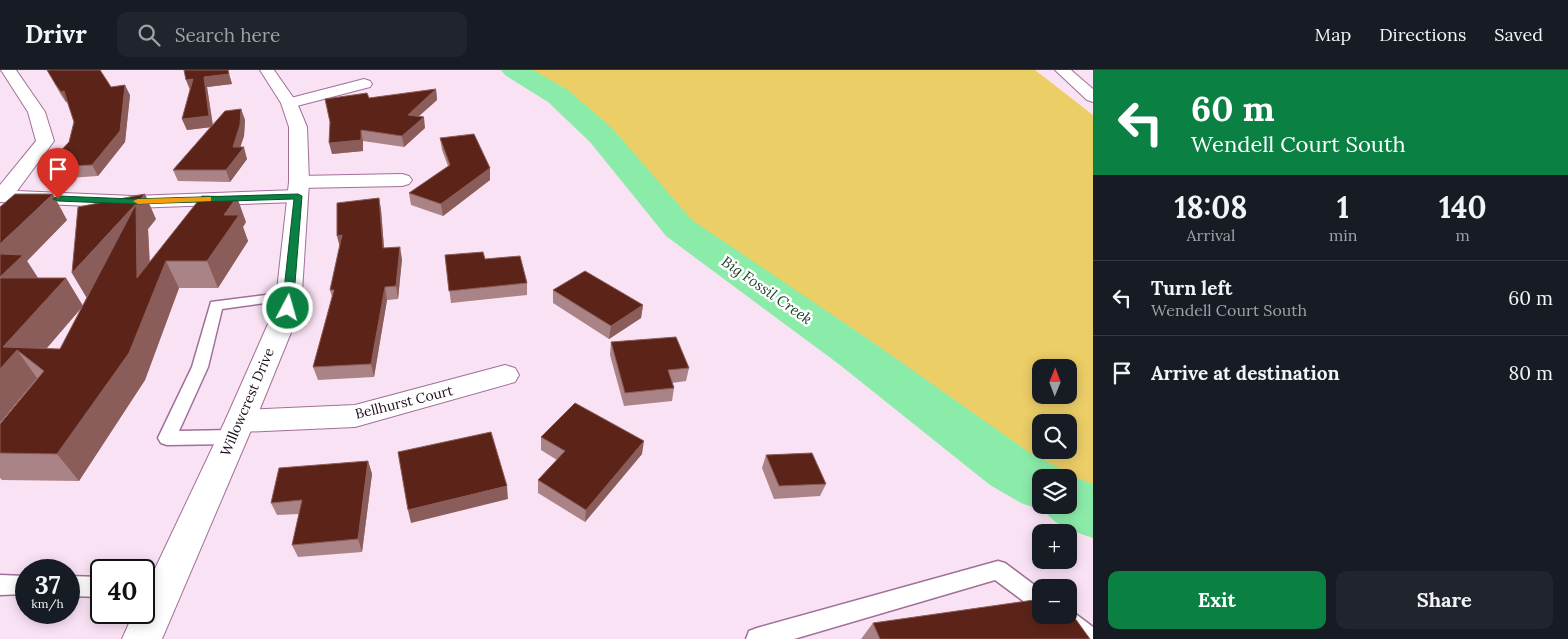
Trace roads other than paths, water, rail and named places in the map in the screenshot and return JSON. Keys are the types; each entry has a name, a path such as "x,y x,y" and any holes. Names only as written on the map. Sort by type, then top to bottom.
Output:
{"street":[{"path":"7,200 45,141 44,128 38,114 8,70"},
{"name":"Willowcrest Drive","path":"155,586 237,429 288,308 299,189 298,127 289,103 268,70"},
{"path":"1062,70 1093,97"},
{"path":"289,103 364,84"},
{"path":"7,200 133,202 402,180"},
{"name":"Bellhurst Court","path":"237,429 355,416 505,375"},
{"name":"Willowcrest Drive","path":"142,639 146,624"}],"lane":[{"path":"237,429 167,438 200,366 216,304 289,296"},
{"path":"757,639 998,570 1032,595"},
{"path":"0,585 15,585"},
{"path":"1071,624 1092,639"}],"waterway":[{"name":"Big Fossil Creek","path":"514,70 558,96 601,135 679,228 857,354 1010,469 1032,481"},
{"name":"Big Fossil Creek","path":"1077,504 1093,513"}]}
